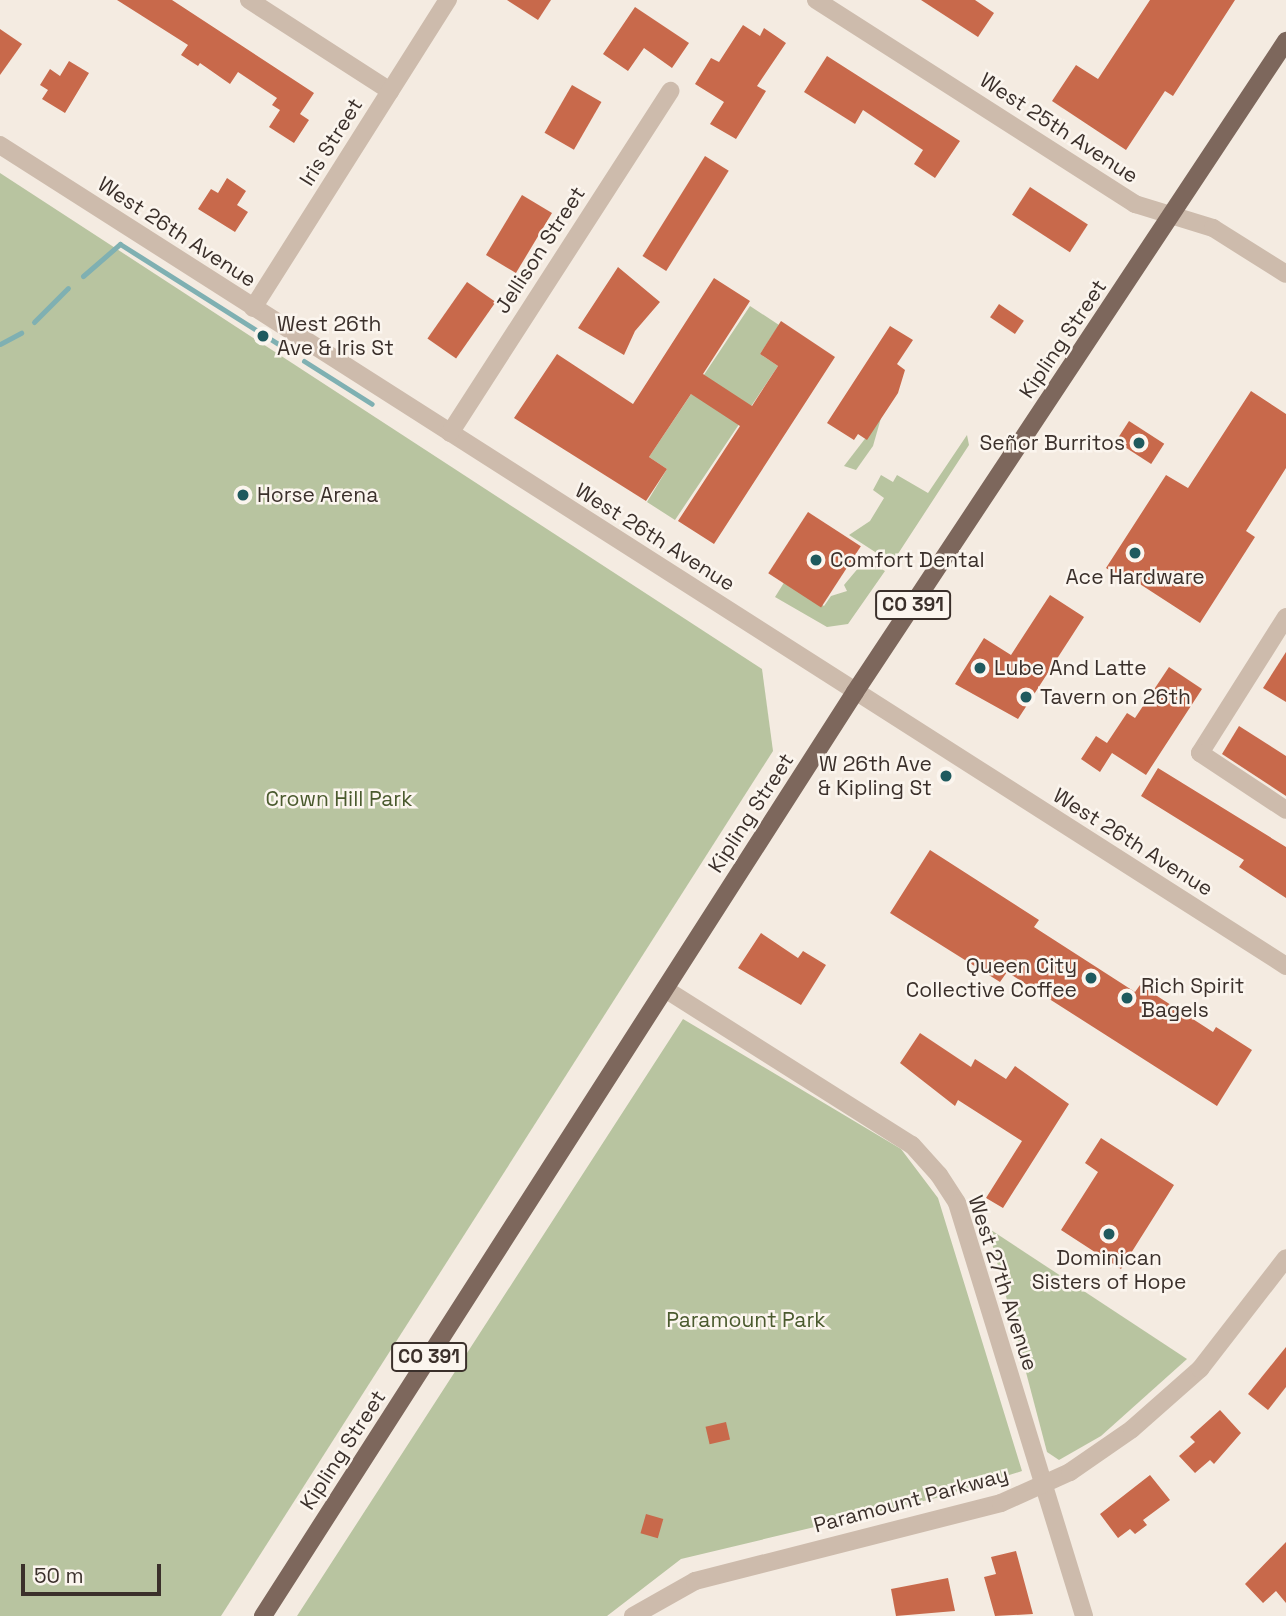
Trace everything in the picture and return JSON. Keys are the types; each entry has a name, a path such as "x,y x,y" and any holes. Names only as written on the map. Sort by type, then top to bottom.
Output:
{"main road":[{"name":"Kipling Street","path":"263,1616 855,692 1174,214 1286,41"}],"street":[{"path":"249,0 390,92"},
{"name":"Iris Street","path":"253,308 448,0"},
{"name":"West 25th Avenue","path":"816,0 1135,204 1213,228 1286,274"},
{"name":"Jellison Street","path":"450,433 670,91"},
{"name":"West 26th Avenue","path":"0,145 1286,966"},
{"path":"1286,617 1200,753 1286,810"},
{"name":"West 27th Avenue","path":"665,989 912,1145 939,1175 957,1203 1041,1485 1084,1616"},
{"name":"Paramount Parkway","path":"633,1616 695,1581 1001,1503 1070,1472 1132,1429 1200,1369 1286,1258"}],"green space":[{"name":"Crown Hill Park","path":"0,173 762,669 773,751 221,1616 0,1616"},
{"path":"750,306 779,325 760,354 778,366 675,520 647,502 667,469 649,457"},
{"path":"881,418 873,446 856,470 844,466"},
{"path":"967,435 969,445 892,563 849,535 870,521 884,498 873,490 881,475 893,482 897,475 928,493"},
{"path":"865,560 885,571 848,624 827,627 775,597 785,581 824,606 831,596 847,591 844,585"},
{"name":"Paramount Park","path":"683,1019 901,1149 938,1198 1022,1471 936,1498 681,1559 607,1616 297,1616"},
{"path":"988,1228 1187,1359 1101,1436 1059,1460 1047,1452"}],"building":[{"path":"117,0 172,0 314,93 300,114 309,120 294,143 269,127 280,110 272,105 277,98 238,72 230,84 200,63 198,66 181,55 188,45"},
{"path":"507,0 551,0 538,20"},
{"path":"921,0 975,0 994,13 978,37"},
{"path":"1150,0 1235,0 1173,96 1165,91 1126,150 1052,101 1076,65 1098,79"},
{"path":"635,7 689,43 672,68 644,48 628,71 603,54"},
{"path":"743,25 760,36 764,28 786,43 757,86 766,91 736,139 710,124 724,102 695,84 711,58 719,62"},
{"path":"0,29 22,44 0,75"},
{"path":"827,56 960,141 935,178 914,164 923,150 863,110 855,124 804,92"},
{"path":"69,61 89,73 65,113 42,99 48,90 40,85 50,69 60,76"},
{"path":"572,85 601,102 574,150 544,133"},
{"path":"705,156 729,171 666,271 642,256"},
{"path":"227,178 246,191 237,205 248,212 235,232 198,209 211,189 218,193"},
{"path":"1030,187 1088,225 1070,252 1012,215"},
{"path":"522,195 552,213 516,273 486,255"},
{"path":"618,267 660,302 635,331 624,355 578,328"},
{"path":"714,278 750,301 703,374 752,406 778,366 760,354 781,321 835,357 714,544 678,521 740,426 691,394 649,457 667,469 646,501 514,418 557,354 633,404"},
{"path":"467,282 496,302 456,359 427,339"},
{"path":"999,304 1024,321 1015,334 990,317"},
{"path":"890,326 913,340 897,364 905,370 898,393 867,440 858,434 854,440 827,423"},
{"path":"1251,391 1286,414 1286,468 1246,531 1255,537 1200,623 1129,577 1126,581 1106,568 1166,475 1188,488"},
{"path":"1129,421 1164,444 1151,464 1116,441"},
{"name":"Comfort Dental","path":"808,512 861,546 821,608 768,573"},
{"path":"1050,595 1084,617 1018,719 955,684 984,638 1011,655"},
{"path":"1286,652 1286,702 1263,688"},
{"path":"1169,667 1202,689 1146,775 1112,753 1100,772 1081,759 1096,736 1107,743 1127,713 1135,718"},
{"path":"1239,726 1286,756 1286,796 1222,754"},
{"path":"1158,768 1286,847 1286,898 1239,867 1244,860 1141,796"},
{"path":"930,850 1039,920 1034,927 1135,992 1140,985 1213,1032 1216,1027 1252,1050 1217,1106 1007,972 1000,982 890,913"},
{"path":"761,933 798,958 803,951 826,965 801,1005 738,968"},
{"path":"920,1033 971,1067 975,1059 1006,1079 1015,1066 1069,1104 1003,1208 986,1198 1022,1141 958,1100 955,1106 900,1063"},
{"path":"1101,1138 1174,1185 1121,1269 1061,1230 1098,1172 1085,1163"},
{"path":"1286,1347 1286,1387 1268,1410 1248,1394"},
{"path":"1220,1410 1241,1433 1214,1464 1210,1460 1195,1473 1179,1456 1195,1442 1190,1437"},
{"path":"726,1422 730,1440 710,1444 706,1427"},
{"path":"1150,1475 1170,1500 1143,1520 1147,1525 1135,1534 1130,1529 1118,1538 1100,1514"},
{"path":"646,1514 663,1519 658,1538 640,1533"},
{"path":"1286,1542 1286,1603 1276,1591 1263,1603 1245,1584"},
{"path":"1016,1551 1033,1614 995,1616 984,1577 996,1574 991,1557"},
{"path":"948,1578 955,1611 896,1616 891,1589"}],"waterway":[{"path":"83,276 120,244 286,349"},
{"path":"34,322 68,288"},
{"path":"0,344 21,333"},
{"path":"304,361 372,404"}],"place":[{"name":"West 26th Ave & Iris St","path":"263,336"},
{"name":"Señor Burritos","path":"1139,443"},
{"name":"Horse Arena","path":"243,495"},
{"name":"Ace Hardware","path":"1135,553"},
{"name":"Comfort Dental","path":"816,560"},
{"name":"Lube And Latte","path":"980,668"},
{"name":"Tavern on 26th","path":"1026,697"},
{"name":"W 26th Ave & Kipling St","path":"946,776"},
{"name":"Queen City Collective Coffee","path":"1091,978"},
{"name":"Rich Spirit Bagels","path":"1127,998"},
{"name":"Dominican Sisters of Hope","path":"1109,1234"}]}
